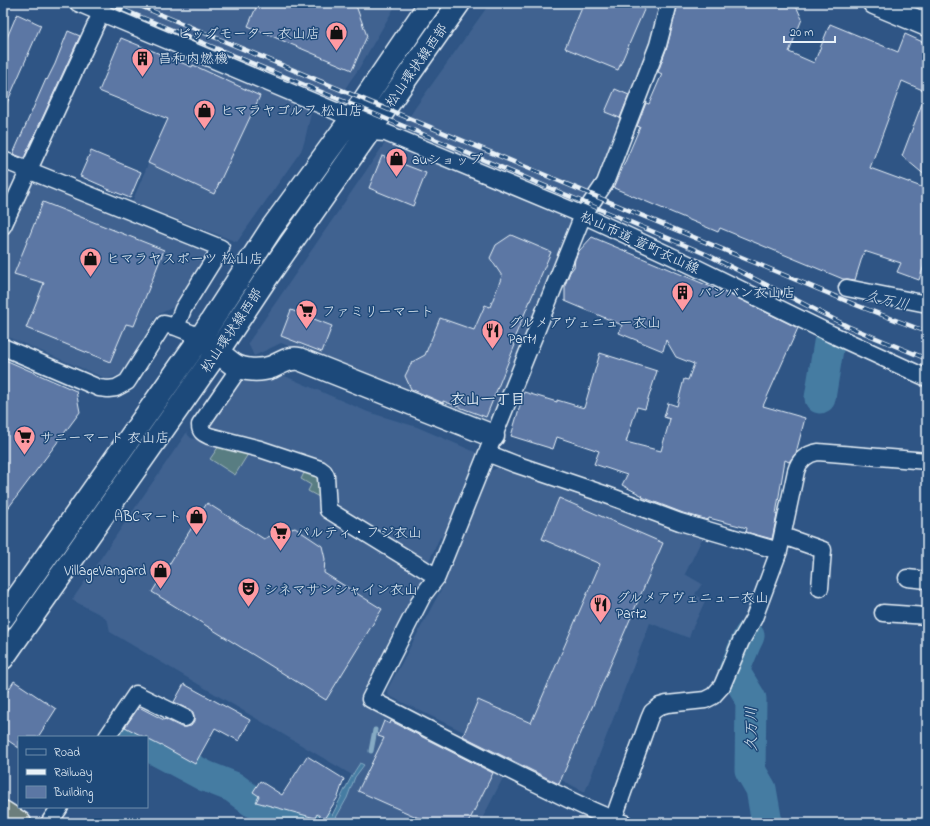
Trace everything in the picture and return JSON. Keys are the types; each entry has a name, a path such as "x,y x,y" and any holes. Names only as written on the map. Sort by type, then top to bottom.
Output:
{"highway":[{"path":"3,812 20,823"}],"street":[{"path":"78,3 102,8 352,118"},
{"name":"松山環状線西部","path":"3,618 200,337 271,229 352,118 430,3"},
{"name":"松山環状線西部","path":"3,658 459,3"},
{"path":"669,3 658,45 605,183 583,215 437,577 423,595 370,699 616,822 652,712 663,704 705,700 720,690 741,641 754,618 781,544 798,467 801,460 810,454 822,452 927,462"},
{"path":"874,3 927,25"},
{"path":"3,226 102,8"},
{"name":"松山市道 萱町衣山線","path":"369,132 386,133 583,215 831,334 927,378"},
{"path":"3,160 221,248 182,309 176,327"},
{"path":"847,288 927,304"},
{"path":"3,347 104,389 120,387 130,379 164,324 176,327 200,337 240,367 252,369 270,368 292,359 299,359 490,444 521,466 680,522 781,544 823,550 820,588"},
{"path":"240,367 200,425 200,429 203,433 320,469 326,476 328,510 437,577"},
{"path":"907,578 927,580"},
{"path":"883,613 927,616"},
{"path":"108,736 136,694 185,718"},
{"path":"49,823 59,808"}],"shaded area":[{"path":"105,3 397,3 358,70 336,103 104,6"},
{"path":"490,3 665,3 647,64 582,207 401,130"},
{"path":"192,60 312,110 301,151 237,242 132,202"},
{"path":"385,143 502,189 571,219 573,223 494,417 486,424 281,343 254,356 248,343"},
{"path":"32,173 206,243 208,254 178,305 157,315 123,374 107,379 3,335 3,237"},
{"path":"285,376 368,412 417,427 477,453 443,538 440,537 428,563 336,507 334,470 330,464 212,430 210,423 236,383"},
{"path":"187,432 191,438 314,474 318,481 320,516 424,579 360,699 507,770 480,823 333,823 347,798 355,777 364,765 360,763 352,775 110,632 108,622 103,616 72,600"},
{"path":"502,466 704,535 685,574 702,584 695,594 705,601 689,638 650,623 585,792 389,696 387,690 443,586 490,471"},
{"path":"360,763 364,765 355,777 347,798 333,823 328,823 355,770"},
{"path":"235,785 273,808 327,823 303,823 277,816 251,805 230,790"}],"green space":[{"path":"219,446 248,454 235,475 210,459"},
{"path":"305,471 317,477 319,497 308,491 311,485 301,479"}],"building":[{"name":"ビッグモーター 衣山店","path":"258,3 355,3 367,36 352,70 248,26"},
{"path":"584,3 647,3 618,70 565,48"},
{"path":"678,3 784,3 797,8 802,19 789,52 814,63 830,24 898,52 905,34 927,44 927,92 902,81 870,168 927,189 927,257 919,280 897,272 901,263 864,251 855,280 843,279 720,228 718,232 614,188 640,127 637,126 646,103 649,104 662,74 658,72 667,47"},
{"path":"17,14 41,25 3,112 3,47"},
{"path":"68,31 80,36 24,158 13,154 46,79 47,80 55,64"},
{"name":"ヒマラヤゴルフ 松山店","path":"121,38 192,67 193,65 260,96 214,194 148,163 168,119 99,91"},
{"path":"615,89 629,95 620,118 605,112"},
{"path":"926,93 927,94 927,177 902,156"},
{"path":"91,151 141,172 130,198 80,176"},
{"path":"382,156 426,173 413,206 369,188"},
{"name":"ヒマラヤスポーツ 松山店","path":"43,202 164,250 134,326 126,324 110,362 26,328 44,283 14,274"},
{"name":"グルメアヴェニュー衣山 Part1","path":"511,235 551,252 512,343 515,345 486,417 443,401 443,403 411,389 405,376 412,362 425,355 440,318 474,330 485,305 490,307 502,276 490,258 496,245"},
{"path":"592,237 735,297 798,328 763,406 805,418 796,453 789,462 785,460 772,539 746,532 747,528 683,513 642,497 643,496 622,485 627,475 594,464 599,451 557,437 553,449 511,436 524,392 584,408 600,353 657,371 645,409 637,407 626,442 661,451 670,419 664,417 668,403 677,406 684,379 688,380 694,364 676,357 666,340 663,351 619,333 622,325 565,301 565,285 570,272 574,267 575,259 579,251"},
{"name":"ファミリーマート","path":"291,310 332,326 322,352 281,336"},
{"name":"サニーマート 衣山店","path":"3,359 76,391 80,412 3,515"},
{"name":"グルメアヴェニュー衣山 Part2","path":"559,498 663,543 559,784 463,736 478,700 531,723 600,564 542,539"},
{"path":"207,503 264,539 274,534 295,528 322,546 325,559 324,573 382,609 326,700 152,592"},
{"path":"14,681 56,709 39,736 18,736 18,747 3,737 3,699"},
{"path":"184,684 250,720 239,741 215,728 195,764 148,740 148,736 142,736 125,727 139,707 181,727 191,726 194,722 193,712 174,702"},
{"path":"384,721 390,724 391,721 493,773 468,823 430,823 358,791 384,738 378,736"},
{"path":"307,756 344,779 338,797 324,819 317,814 315,818 256,802 259,796 253,792 260,781 282,795"}],"waterway":[{"name":"久万川","path":"820,398 829,343"},
{"name":"久万川","path":"749,636 734,671 751,699 750,770 761,789 767,823"},
{"path":"371,751 375,730"},
{"path":"121,731 131,736"},
{"path":"148,746 205,776 233,787 253,802 277,813 319,823"}],"railway":[{"path":"107,3 413,130 708,255 847,326 927,359"},
{"path":"133,3 856,305 927,332"}],"place":[{"name":"ビッグモーター 衣山店","path":"336,52"},
{"name":"昌和内燃機","path":"143,78"},
{"name":"ヒマラヤゴルフ 松山店","path":"204,130"},
{"name":"auショップ","path":"397,178"},
{"name":"ヒマラヤスポーツ 松山店","path":"91,278"},
{"name":"バンバン衣山店","path":"682,312"},
{"name":"ファミリーマート","path":"307,330"},
{"name":"グルメアヴェニュー衣山 Part1","path":"493,350"},
{"name":"サニーマート 衣山店","path":"25,456"},
{"name":"ABCマート","path":"197,536"},
{"name":"パルティ・フジ衣山","path":"281,552"},
{"name":"VillageVangard","path":"161,590"},
{"name":"シネマサンシャイン衣山","path":"249,608"},
{"name":"グルメアヴェニュー衣山 Part2","path":"601,624"}],"district":[{"name":"衣山一丁目","path":"488,399"}]}
